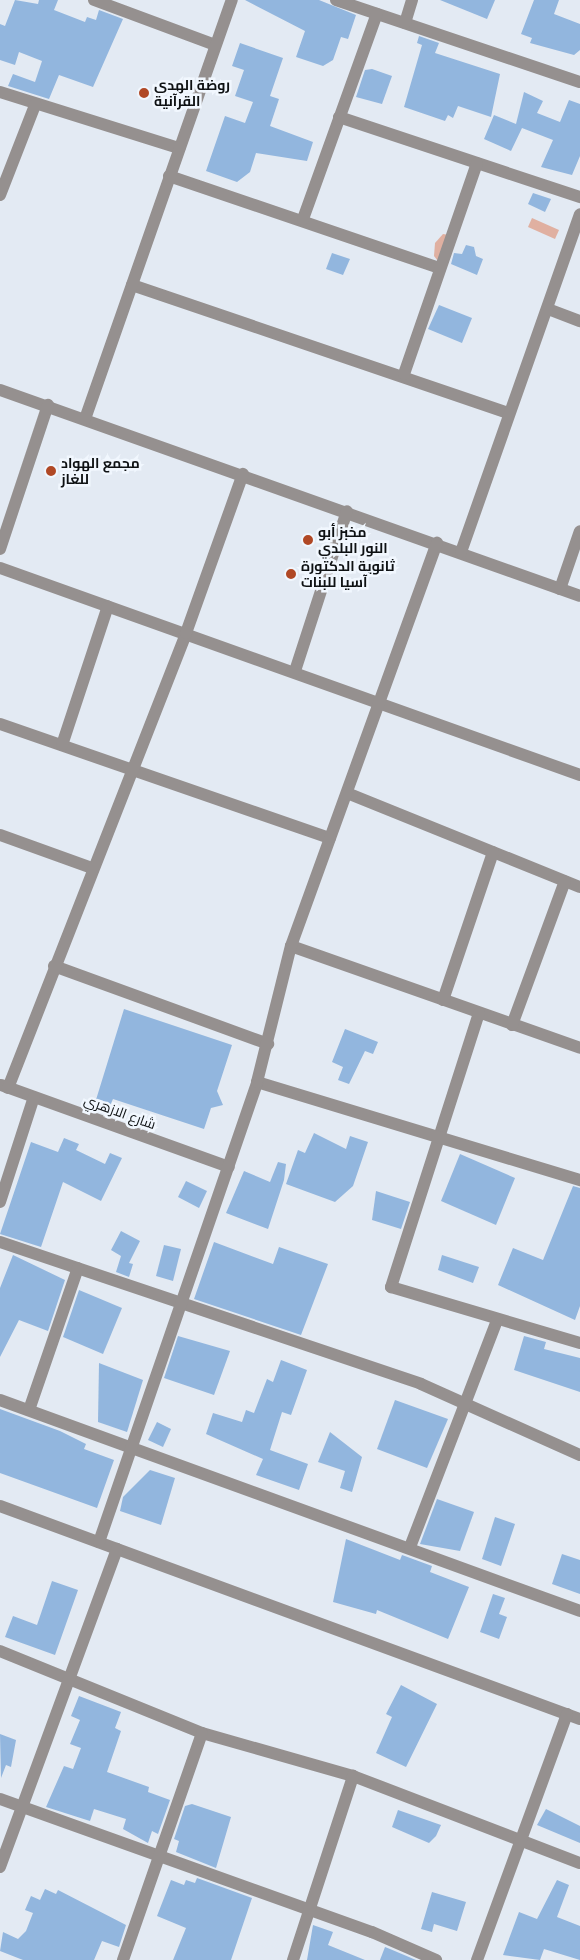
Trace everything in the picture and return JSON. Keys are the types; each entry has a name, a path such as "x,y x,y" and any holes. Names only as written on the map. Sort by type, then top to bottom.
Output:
{"street":[{"path":"94,0 215,46"},
{"path":"85,419 232,0"},
{"path":"336,0 580,82"},
{"path":"404,23 412,0"},
{"path":"303,219 377,14"},
{"path":"0,92 35,105 179,148"},
{"path":"0,195 35,105"},
{"path":"340,117 580,196"},
{"path":"404,374 476,163"},
{"path":"169,176 303,219 440,268"},
{"path":"462,552 509,412 548,309 580,214"},
{"path":"132,285 404,374 509,412"},
{"path":"548,309 580,321"},
{"path":"0,390 48,405 243,474 580,596"},
{"path":"0,548 48,405"},
{"path":"4,1086 133,770 186,633 243,474"},
{"path":"295,671 347,511"},
{"path":"560,589 580,531"},
{"path":"99,1542 134,1448 257,1082 291,946 437,543"},
{"path":"0,568 380,701 580,775"},
{"path":"62,745 108,606"},
{"path":"0,724 330,838"},
{"path":"347,793 580,887"},
{"path":"0,835 92,868"},
{"path":"443,1000 493,852"},
{"path":"512,1025 565,881"},
{"path":"291,946 580,1048"},
{"path":"54,966 268,1044"},
{"path":"479,1013 442,1136 391,1287 497,1320 580,1343"},
{"path":"257,1082 442,1136 580,1180"},
{"name":"شارع الازهري","path":"4,1086 229,1167"},
{"path":"0,1202 34,1098"},
{"path":"0,1242 465,1401 580,1455"},
{"path":"29,1410 78,1268"},
{"path":"410,1547 497,1320"},
{"path":"0,1400 410,1547 580,1612"},
{"path":"0,1506 580,1719"},
{"path":"0,1867 72,1681 117,1549"},
{"path":"0,1651 202,1733 353,1776 580,1863"},
{"path":"477,1960 567,1714"},
{"path":"123,1960 156,1857 202,1733"},
{"path":"293,1960 312,1911 353,1776"},
{"path":"0,1799 156,1857 312,1911 429,1959"}],"shaded area":[{"path":"532,218 559,230 555,239 528,227"},
{"path":"443,234 449,235 441,265 434,256 435,243"}],"building":[{"path":"15,0 38,4 39,0 58,0 54,10 85,22 87,17 96,20 99,10 123,19 93,87 59,75 49,99 8,86 13,74 35,82 42,61 19,52 15,65 0,60 0,24 5,26"},
{"path":"245,0 319,0 356,15 348,39 341,37 333,60 323,66 296,57 305,31"},
{"path":"440,0 495,0 487,19"},
{"path":"534,0 559,0 554,14 580,24 580,50 574,55 530,43 532,38 521,34"},
{"path":"419,36 439,43 435,53 500,74 491,117 458,106 453,118 448,115 445,121 404,107 422,45 417,43"},
{"path":"240,43 283,58 270,96 279,99 270,126 313,142 307,161 256,153 250,172 237,182 206,171 225,116 245,123 253,102 235,96 244,70 232,66"},
{"path":"372,69 392,76 382,104 356,97 365,70"},
{"path":"524,92 543,101 537,113 560,122 569,100 580,104 580,156 572,175 541,167 553,140 522,128 511,151 484,139 494,115 516,124"},
{"path":"533,193 551,199 545,212 528,204"},
{"path":"466,245 474,247 476,256 483,259 477,275 451,264 454,253 462,254"},
{"path":"332,253 350,259 343,275 326,269"},
{"path":"439,305 472,318 462,343 428,329"},
{"path":"124,1009 232,1045 217,1091 223,1105 211,1108 204,1129 113,1099 109,1108 95,1103"},
{"path":"345,1029 378,1042 373,1054 365,1051 349,1084 338,1080 343,1067 332,1062"},
{"path":"314,1133 346,1149 350,1136 368,1142 353,1186 335,1202 286,1184 298,1150 305,1153"},
{"path":"64,1138 79,1144 76,1150 105,1164 110,1153 122,1158 101,1201 63,1182 41,1247 0,1234 31,1142 58,1152"},
{"path":"460,1154 515,1178 496,1225 441,1201"},
{"path":"278,1162 286,1164 284,1180 268,1229 226,1213 244,1171 270,1182"},
{"path":"186,1181 207,1191 199,1208 178,1197"},
{"path":"573,1186 580,1188 580,1306 575,1320 498,1285 513,1248 543,1260"},
{"path":"376,1191 410,1202 401,1229 372,1220"},
{"path":"121,1231 140,1241 129,1263 133,1264 129,1277 116,1272 121,1256 111,1250"},
{"path":"214,1242 273,1264 279,1247 328,1264 301,1335 194,1299"},
{"path":"164,1245 181,1249 173,1281 156,1276"},
{"path":"13,1255 65,1280 48,1331 19,1320 0,1357 0,1288"},
{"path":"442,1255 479,1267 473,1283 438,1270"},
{"path":"79,1290 122,1308 103,1354 63,1337"},
{"path":"178,1336 230,1351 214,1395 164,1378"},
{"path":"524,1336 546,1342 544,1349 580,1358 580,1392 514,1370"},
{"path":"281,1360 307,1370 291,1415 282,1412 270,1450 308,1464 299,1490 256,1475 263,1459 206,1434 213,1413 242,1422 246,1410 254,1413 267,1379 273,1382"},
{"path":"99,1363 143,1380 127,1432 98,1422"},
{"path":"395,1400 448,1419 427,1468 377,1449"},
{"path":"0,1409 60,1431 86,1444 84,1449 114,1460 97,1508 0,1473"},
{"path":"157,1422 171,1429 163,1447 148,1440"},
{"path":"330,1432 362,1457 352,1492 340,1488 345,1471 318,1462"},
{"path":"150,1470 175,1478 161,1525 120,1511 123,1497"},
{"path":"437,1499 474,1512 460,1551 420,1544"},
{"path":"495,1517 515,1524 501,1566 482,1559"},
{"path":"346,1539 400,1560 402,1555 432,1566 430,1572 469,1587 448,1639 377,1610 376,1614 333,1602"},
{"path":"562,1554 580,1560 580,1594 552,1584"},
{"path":"52,1581 78,1590 55,1655 5,1637 13,1616 37,1625"},
{"path":"493,1594 505,1598 499,1614 507,1617 499,1639 480,1632"},
{"path":"401,1685 437,1704 406,1767 376,1753 392,1717 386,1714"},
{"path":"79,1696 121,1712 115,1728 121,1731 107,1772 149,1787 148,1792 170,1800 158,1834 152,1831 148,1843 123,1829 126,1819 94,1809 90,1821 46,1807 64,1766 73,1769 81,1748 70,1744 80,1720 71,1716"},
{"path":"0,1734 16,1740 11,1767 6,1765 1,1778"},
{"path":"192,1804 231,1817 216,1868 176,1852 179,1841 174,1839 185,1806"},
{"path":"546,1809 580,1826 580,1843 537,1825"},
{"path":"398,1810 441,1825 436,1836 429,1843 392,1827"},
{"path":"197,1878 252,1898 231,1960 173,1960 186,1928 157,1916 171,1880 184,1885 186,1880 195,1883"},
{"path":"557,1880 569,1885 557,1917 580,1926 580,1960 544,1949 540,1960 503,1955 519,1912 537,1919"},
{"path":"45,1889 56,1894 58,1890 126,1925 119,1947 102,1941 94,1960 23,1960 0,1951 3,1932 18,1939 26,1931 33,1913 25,1910 31,1896 40,1900"},
{"path":"432,1892 466,1902 457,1931 434,1924 432,1932 421,1929"},
{"path":"313,1925 333,1932 328,1945 365,1960 307,1960"},
{"path":"385,1947 390,1949 416,1960 380,1960"}],"place":[{"name":"روضة الهدى القرآنية","path":"144,93"},
{"name":"مجمع الهواد للغاز","path":"51,471"},
{"name":"مخبز أبو النور البلدي","path":"308,540"},
{"name":"ثانوية الدكتورة آسيا للبنات","path":"291,574"}]}
